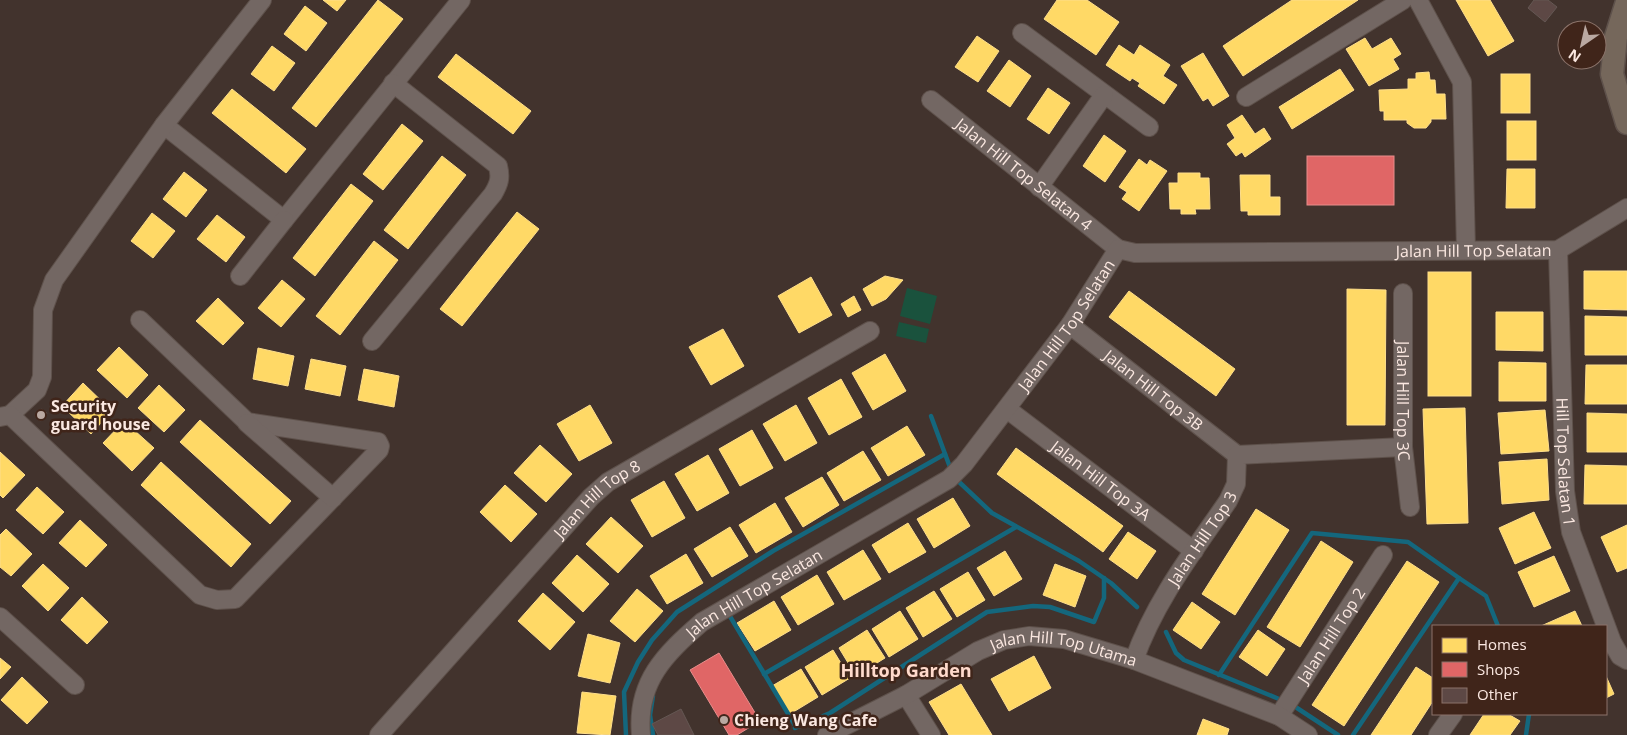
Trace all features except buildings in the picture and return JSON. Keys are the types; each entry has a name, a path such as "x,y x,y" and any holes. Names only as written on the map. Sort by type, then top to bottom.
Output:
{"main road":[{"path":"1626,1 1616,37 1612,74 1627,123"}],"street":[{"path":"247,422 378,442 380,450 235,599 217,600 200,594 5,416 37,390 40,384 42,377 43,310 54,280 164,125 262,0"},
{"path":"240,276 460,0"},
{"path":"1246,97 1403,0"},
{"path":"1418,0 1462,82 1466,250"},
{"path":"1022,34 1149,127"},
{"path":"372,341 493,194 500,176 498,166 393,83"},
{"path":"1039,187 1104,95"},
{"name":"Jalan Hill Top Selatan 4","path":"931,100 1118,248"},
{"path":"164,125 284,220"},
{"name":"Jalan Hill Top Selatan","path":"641,735 639,715 642,698 662,660 674,646 702,622 949,479 964,464 1070,325 1118,248 1135,253 1558,250 1627,208"},
{"name":"Hill Top Selatan 1","path":"1558,250 1565,491 1571,532 1606,625"},
{"name":"Jalan Hill Top 3C","path":"1403,293 1402,447 1410,507"},
{"path":"140,320 247,422 333,498"},
{"name":"Jalan Hill Top 3B","path":"1070,325 1237,455"},
{"name":"Jalan Hill Top 8","path":"379,735 591,497 608,482 870,331"},
{"name":"Jalan Hill Top 3A","path":"1007,409 1194,551"},
{"path":"1237,455 1402,447"},
{"name":"Jalan Hill Top 3","path":"1134,660 1144,631 1160,602 1228,501 1236,484 1237,455"},
{"name":"Jalan Hill Top 2","path":"1279,716 1383,555"},
{"path":"0,617 75,685"},
{"name":"Hill Top Selatan 1","path":"1607,629 1620,656 1627,660"},
{"name":"Jalan Hill Top Utama","path":"827,735 906,695 978,651 1004,640 1029,636 1064,638 1134,660 1279,716 1308,735"},
{"path":"906,695 931,735"},
{"path":"1438,735 1451,715"}],"green space":[{"path":"907,288 937,296 930,324 900,316"},
{"path":"899,322 929,329 926,343 896,336"}],"waterway":[{"path":"931,416 951,470"},
{"path":"626,735 624,692 638,662 652,640 677,612 773,551 945,454"},
{"path":"955,481 957,480 992,513 1079,561 1111,583 1137,607"},
{"path":"764,674 1016,527"},
{"path":"1219,675 1312,533 1408,542 1459,578"},
{"path":"795,728 830,713 987,612 1033,606 1050,607 1094,622 1104,598 1104,578"},
{"path":"1353,735 1459,578 1486,596 1498,625"},
{"path":"730,612 728,613 796,727"},
{"path":"1166,632 1176,653 1184,660 1279,699"},
{"path":"653,696 650,715 653,735"},
{"path":"1297,708 1338,735"},
{"path":"1526,735 1529,715"}],"place":[{"name":"Security guard house","path":"41,415"},
{"name":"Chieng Wang Cafe","path":"724,720"}],"district":[{"name":"Hilltop Garden","path":"906,670"}]}
